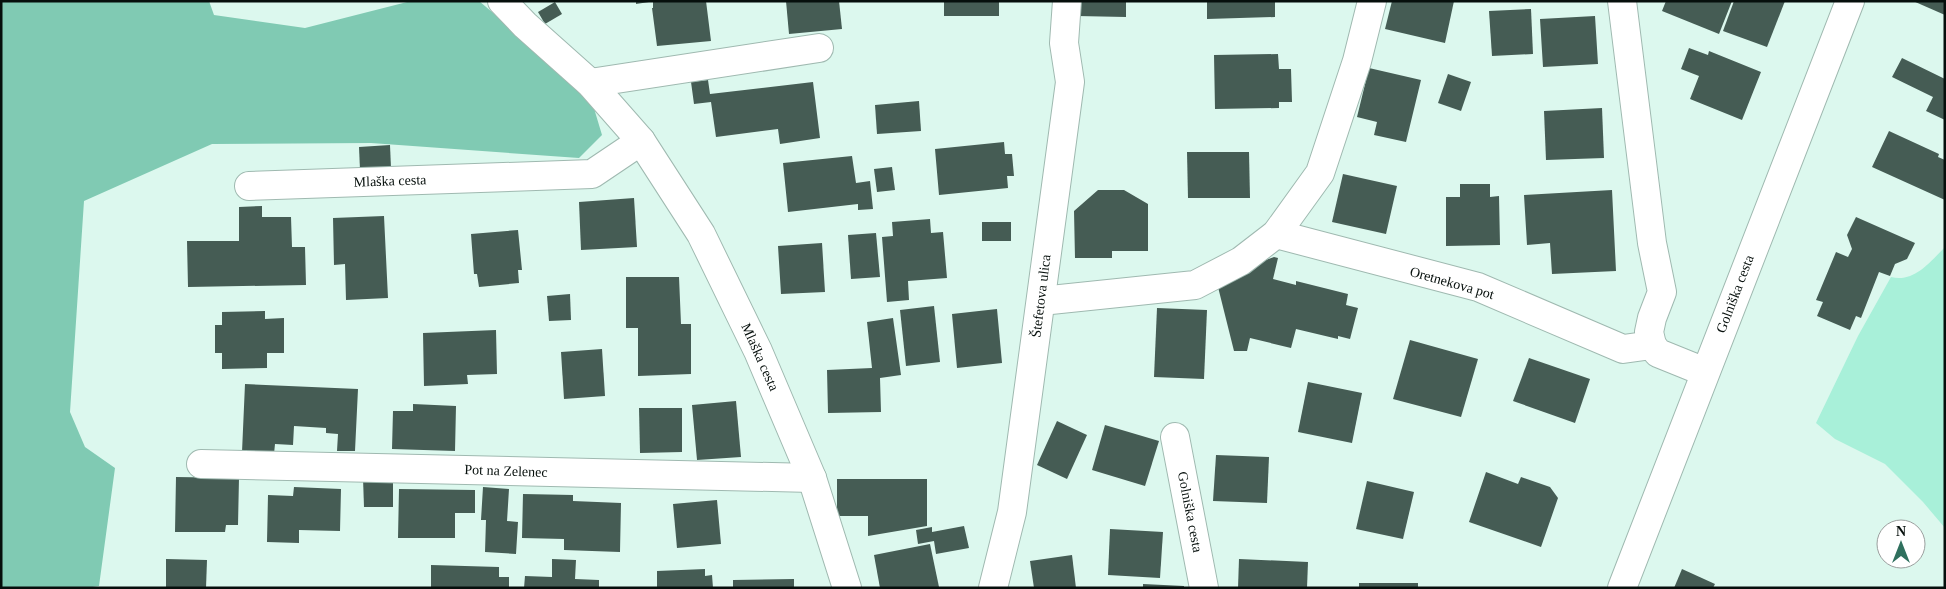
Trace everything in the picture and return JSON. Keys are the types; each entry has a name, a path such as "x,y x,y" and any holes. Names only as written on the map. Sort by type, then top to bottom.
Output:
{"street":[{"name":"Mlaška cesta","path":"502,1 525,25 590,83 641,141 701,234 758,351 812,478 847,588"},
{"name":"Štefetova ulica","path":"993,588 1012,512 1070,82 1064,43 1066,1"},
{"path":"1041,301 1195,285 1241,261 1276,234 1320,173 1358,61 1372,1"},
{"path":"1622,1 1652,243 1662,292 1649,332 1652,345 1658,353 1705,372"},
{"name":"Golniška cesta","path":"1622,588 1850,1"},
{"path":"590,83 818,48"},
{"name":"Mlaška cesta","path":"249,186 592,174 641,141"},
{"name":"Oretnekova pot","path":"1276,234 1478,287 1623,349 1652,345"},
{"name":"Golniška cesta","path":"1175,437 1204,588"},
{"name":"Pot na Zelenec","path":"201,464 812,478"}],"green space":[{"path":"1,1 209,1 214,15 305,28 411,1 479,1 590,95 602,135 579,158 371,143 212,144 84,201 70,412 85,447 115,468 99,586 86,588 1,588"},
{"path":"1945,247 1945,528 1923,502 1885,464 1835,439 1816,423 1858,336 1891,277 1907,277 1914,274 1927,265"}],"building":[{"path":"636,1 649,1 649,2 636,4"},
{"path":"653,1 706,1 711,41 657,46 652,8"},
{"path":"786,1 839,1 842,29 789,34"},
{"path":"944,1 999,1 999,16 944,16"},
{"path":"1077,1 1126,1 1126,17 1077,16"},
{"path":"1207,1 1275,1 1275,17 1207,19"},
{"path":"1392,1 1454,1 1445,43 1385,29"},
{"path":"1666,1 1732,1 1719,34 1662,11"},
{"path":"1734,1 1785,1 1767,47 1723,31"},
{"path":"1913,1 1945,1 1945,15"},
{"path":"555,2 562,14 545,24 538,12"},
{"path":"1531,9 1533,54 1492,56 1489,11"},
{"path":"1595,16 1598,64 1543,67 1540,19"},
{"path":"1689,48 1708,55 1709,51 1761,72 1742,120 1690,99 1699,76 1681,69"},
{"path":"1278,54 1279,69 1291,69 1292,102 1279,102 1279,108 1215,109 1214,55"},
{"path":"1902,58 1945,79 1945,120 1926,111 1933,97 1892,77"},
{"path":"1369,68 1421,80 1406,142 1374,135 1377,122 1357,117"},
{"path":"1448,74 1471,82 1461,111 1438,103"},
{"path":"708,80 710,94 813,82 820,138 780,144 778,129 716,137 711,102 694,104 691,82"},
{"path":"919,101 921,131 877,134 875,105"},
{"path":"1602,108 1604,158 1546,160 1544,111"},
{"path":"1889,131 1939,154 1938,157 1945,160 1945,200 1872,167"},
{"path":"1004,142 1005,154 1012,154 1014,176 1007,176 1008,188 939,195 935,149"},
{"path":"390,145 391,168 360,170 359,147"},
{"path":"1187,152 1249,152 1250,198 1188,198"},
{"path":"852,156 856,183 870,181 873,209 858,210 858,204 788,212 783,163"},
{"path":"892,167 895,190 877,192 874,169"},
{"path":"1343,174 1397,186 1386,234 1332,222"},
{"path":"1460,184 1490,184 1490,197 1499,196 1500,245 1446,246 1446,197 1460,197"},
{"path":"1098,190 1124,190 1148,204 1148,251 1112,251 1112,258 1075,258 1074,211"},
{"path":"1612,190 1616,271 1552,274 1550,243 1527,245 1524,195"},
{"path":"634,198 637,247 581,250 579,202"},
{"path":"262,206 262,217 291,217 292,247 305,247 306,285 188,287 187,241 239,241 239,207"},
{"path":"384,216 388,298 346,300 345,264 334,265 333,218"},
{"path":"1856,217 1915,243 1907,259 1895,264 1890,276 1879,272 1861,318 1856,316 1850,330 1817,316 1823,302 1816,300 1836,252 1848,257 1852,249 1847,235"},
{"path":"930,219 931,233 943,232 947,278 908,281 909,300 887,302 882,237 893,236 892,222"},
{"path":"982,222 1011,222 1011,241 982,241"},
{"path":"518,230 522,270 518,270 519,283 479,287 477,274 474,274 471,234"},
{"path":"876,233 880,277 851,279 848,235"},
{"path":"822,243 825,292 781,294 778,246"},
{"path":"1274,257 1278,258 1273,279 1296,285 1296,281 1348,294 1346,305 1358,308 1350,339 1338,336 1338,339 1296,329 1291,348 1250,338 1247,351 1234,351 1218,287 1263,261"},
{"path":"626,277 679,277 681,324 691,324 691,374 638,376 638,328 626,328"},
{"path":"570,294 571,320 549,321 547,296"},
{"path":"934,306 940,362 906,366 900,310"},
{"path":"1157,308 1207,310 1204,379 1154,377"},
{"path":"997,309 1002,363 957,368 952,314"},
{"path":"265,311 265,319 284,318 284,353 267,353 267,368 222,369 222,353 215,353 215,325 222,325 222,312"},
{"path":"893,318 901,375 880,378 881,412 828,413 827,370 872,368 867,322"},
{"path":"496,330 497,374 467,375 468,384 424,386 423,333"},
{"path":"1410,340 1478,359 1461,417 1393,399"},
{"path":"602,349 605,396 564,399 561,352"},
{"path":"1529,358 1590,379 1575,423 1513,401"},
{"path":"1308,382 1362,393 1352,443 1298,432"},
{"path":"245,384 358,389 355,451 337,451 338,434 326,433 326,428 294,426 293,445 275,444 274,454 242,452"},
{"path":"736,401 741,457 697,460 692,405"},
{"path":"413,404 456,406 455,451 392,449 393,411 413,411"},
{"path":"639,408 682,408 682,452 640,453"},
{"path":"1057,421 1087,435 1067,479 1037,465"},
{"path":"1105,425 1159,441 1145,486 1092,470"},
{"path":"1216,455 1269,457 1267,503 1213,501"},
{"path":"1486,472 1518,484 1521,477 1550,487 1558,498 1541,547 1469,522"},
{"path":"176,477 239,478 238,525 226,525 225,532 175,532"},
{"path":"363,478 393,478 393,507 364,507"},
{"path":"837,479 927,479 927,526 868,536 868,516 837,516"},
{"path":"1367,481 1414,492 1403,539 1356,529"},
{"path":"294,487 341,489 340,531 299,530 299,543 267,542 268,495 293,496"},
{"path":"483,487 509,489 507,521 518,522 516,554 485,552 486,520 481,520"},
{"path":"399,489 475,490 475,513 455,513 455,538 398,538"},
{"path":"523,494 573,495 573,501 621,503 620,552 564,550 564,539 522,538"},
{"path":"717,500 721,544 677,548 673,504"},
{"path":"964,526 969,548 936,554 934,541 918,544 916,530 932,527 932,532"},
{"path":"1110,529 1163,532 1160,578 1108,575"},
{"path":"930,544 939,587 880,588 874,555"},
{"path":"1072,555 1076,588 1034,588 1030,561"},
{"path":"166,559 207,560 206,588 166,588"},
{"path":"552,559 576,560 575,579 599,580 599,588 524,588 525,576 552,577"},
{"path":"1239,559 1308,562 1307,588 1238,588"},
{"path":"431,565 499,567 499,577 509,577 509,588 431,588"},
{"path":"705,569 705,576 712,575 713,588 657,588 657,571"},
{"path":"1682,569 1715,584 1713,588 1674,588"},
{"path":"794,579 794,588 733,588 733,580"},
{"path":"1359,583 1418,583 1418,588 1359,588"},
{"path":"1143,584 1184,586 1184,588 1143,588"}]}
